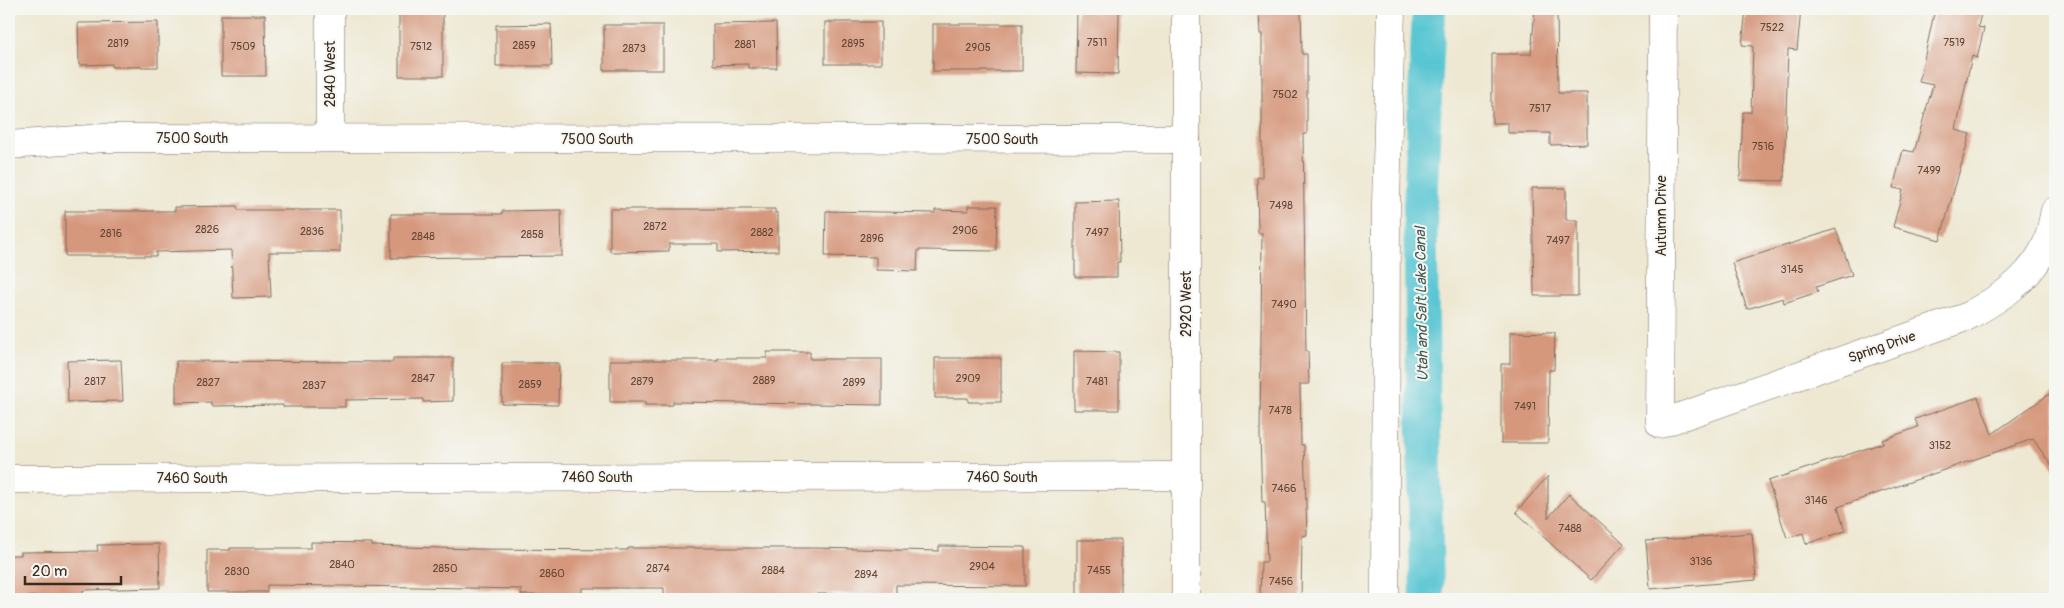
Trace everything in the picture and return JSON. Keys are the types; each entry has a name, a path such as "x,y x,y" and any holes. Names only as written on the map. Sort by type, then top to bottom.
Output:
{"street":[{"name":"2840 West","path":"330,9 330,138"},
{"name":"2920 West","path":"1186,9 1186,599"},
{"path":"1385,599 1386,204 1390,9"},
{"name":"Autumn Drive","path":"1660,424 1662,9"},
{"name":"7500 South","path":"9,145 104,138 1186,139"},
{"name":"Spring Drive","path":"1660,424 1966,317 2000,299 2028,273 2046,244 2055,211"},
{"name":"7460 South","path":"9,479 1186,476"}],"building":[{"path":"399,9 443,9 443,76 399,76"},
{"path":"1259,9 1301,9 1302,54 1307,54 1307,134 1303,134 1306,351 1308,351 1309,384 1300,384 1301,445 1304,445 1307,535 1302,536 1301,599 1260,599 1261,562 1267,562 1265,502 1262,502 1260,436 1262,233 1258,233 1257,177 1262,177 1262,34 1260,34"},
{"path":"1535,9 1557,9 1558,93 1587,93 1587,144 1550,145 1550,133 1508,133 1508,123 1492,123 1492,54 1531,54"},
{"path":"1746,9 1801,9 1797,50 1788,49 1784,181 1740,180 1743,112 1751,112 1753,46 1742,45"},
{"path":"1935,9 1982,9 1978,27 1984,28 1977,58 1972,56 1956,130 1970,134 1940,240 1893,227 1903,190 1893,188 1903,150 1914,152 1933,85 1919,82"},
{"path":"1077,11 1119,11 1118,74 1076,73"},
{"path":"221,15 265,15 266,76 221,76"},
{"path":"158,22 158,67 112,67 112,64 79,65 78,23"},
{"path":"825,22 881,22 881,64 825,64"},
{"path":"776,23 777,68 748,68 748,64 713,65 713,24"},
{"path":"551,24 552,66 496,66 496,25"},
{"path":"933,24 1022,24 1022,71 933,71"},
{"path":"604,25 663,25 663,70 604,70"},
{"path":"1532,188 1566,188 1566,220 1578,220 1578,296 1534,296"},
{"path":"1119,201 1120,262 1117,262 1117,277 1075,277 1075,202"},
{"path":"237,206 238,210 340,210 340,252 269,252 271,297 233,298 231,250 156,252 156,256 65,256 65,211 175,211 175,207"},
{"path":"968,206 997,206 996,251 918,250 917,271 876,270 876,257 825,256 826,211 935,213 935,210 968,211"},
{"path":"610,209 775,209 775,213 778,213 778,251 718,252 718,244 669,244 669,251 610,252"},
{"path":"561,210 562,256 391,258 391,214 502,214 502,211"},
{"path":"1836,229 1852,275 1816,287 1818,292 1784,303 1783,298 1747,309 1732,263"},
{"path":"1510,332 1555,333 1554,370 1549,370 1548,443 1501,443 1501,364 1510,364"},
{"path":"1074,351 1119,352 1119,410 1074,410"},
{"path":"767,352 810,352 810,359 882,359 882,405 673,402 673,405 645,405 645,402 610,402 610,360 767,358"},
{"path":"393,358 453,358 453,401 423,402 423,399 345,400 345,407 283,407 283,405 211,406 211,402 176,403 176,361 393,362"},
{"path":"935,358 1001,358 1001,402 968,402 968,398 935,398"},
{"path":"121,360 123,401 68,402 67,361"},
{"path":"502,363 559,363 558,405 502,404"},
{"path":"2055,390 2055,471 2033,439 1838,507 1845,531 1806,544 1803,533 1787,538 1768,481 1883,443 1882,440 1918,427 1915,419 1978,397 1992,434"},
{"path":"1548,476 1548,518 1569,494 1624,544 1591,580 1516,512"},
{"path":"1752,533 1756,580 1650,589 1646,541"},
{"path":"1077,540 1121,540 1121,599 1077,599"},
{"path":"311,542 372,543 372,546 474,549 815,548 939,551 939,546 1025,547 1025,586 896,585 896,594 816,594 816,599 664,599 664,588 582,588 582,595 521,595 521,589 267,585 267,592 207,592 207,550 230,550 230,548 311,548"},
{"path":"159,544 160,588 83,590 83,599 50,599 50,596 9,597 9,555 21,555 21,552 98,551 97,545"}],"waterway":[{"name":"Utah and Salt Lake Canal","path":"1427,599 1420,207 1429,9"}]}
